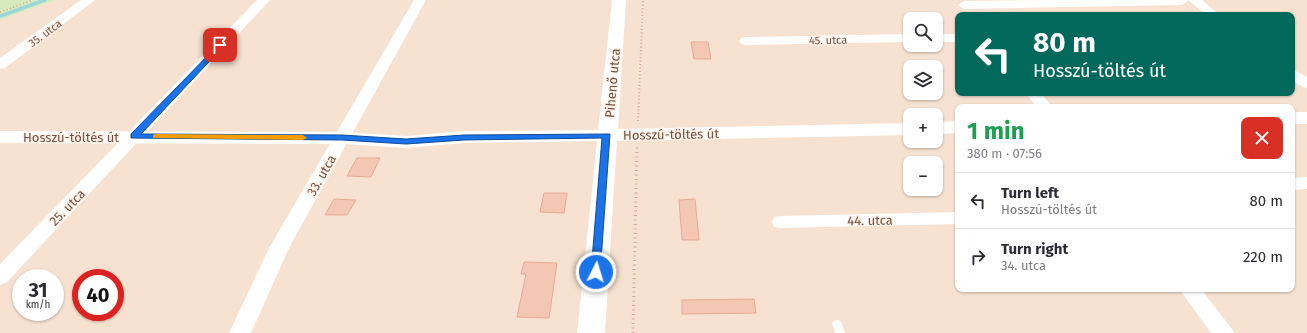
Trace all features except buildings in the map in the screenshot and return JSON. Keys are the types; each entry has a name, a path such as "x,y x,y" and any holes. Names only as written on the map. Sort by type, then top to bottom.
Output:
{"street":[{"name":"35. utca","path":"0,65 89,0"},
{"name":"25. utca","path":"0,277 264,0"},
{"name":"33. utca","path":"240,333 279,248 420,0"},
{"name":"Pihenő utca","path":"591,333 619,0"},
{"path":"962,2 1188,0 1209,12"},
{"path":"962,2 970,12"},
{"name":"45. utca","path":"746,40 903,38"},
{"path":"943,38 955,38"},
{"path":"1295,75 1307,84"},
{"path":"1295,118 1307,118"},
{"path":"943,128 955,127"},
{"name":"Hosszú-töltés út","path":"0,137 134,136 342,138 406,142 464,137 607,136 903,129"},
{"path":"1295,184 1307,184"},
{"name":"44. utca","path":"781,222 955,218"},
{"path":"1191,292 1224,333"}],"path":[{"path":"0,12 33,0"},
{"path":"633,333 643,0"}],"shaded area":[{"path":"54,0 1307,0 1307,333 0,333 0,20"}],"green space":[{"path":"0,0 54,0 0,20"}],"waterway":[{"path":"0,16 45,0"}],"slow traffic":[{"path":"156,136 303,138"}],"route":[{"path":"220,45 134,136 342,138 406,142 464,137 607,136 596,272"}]}
